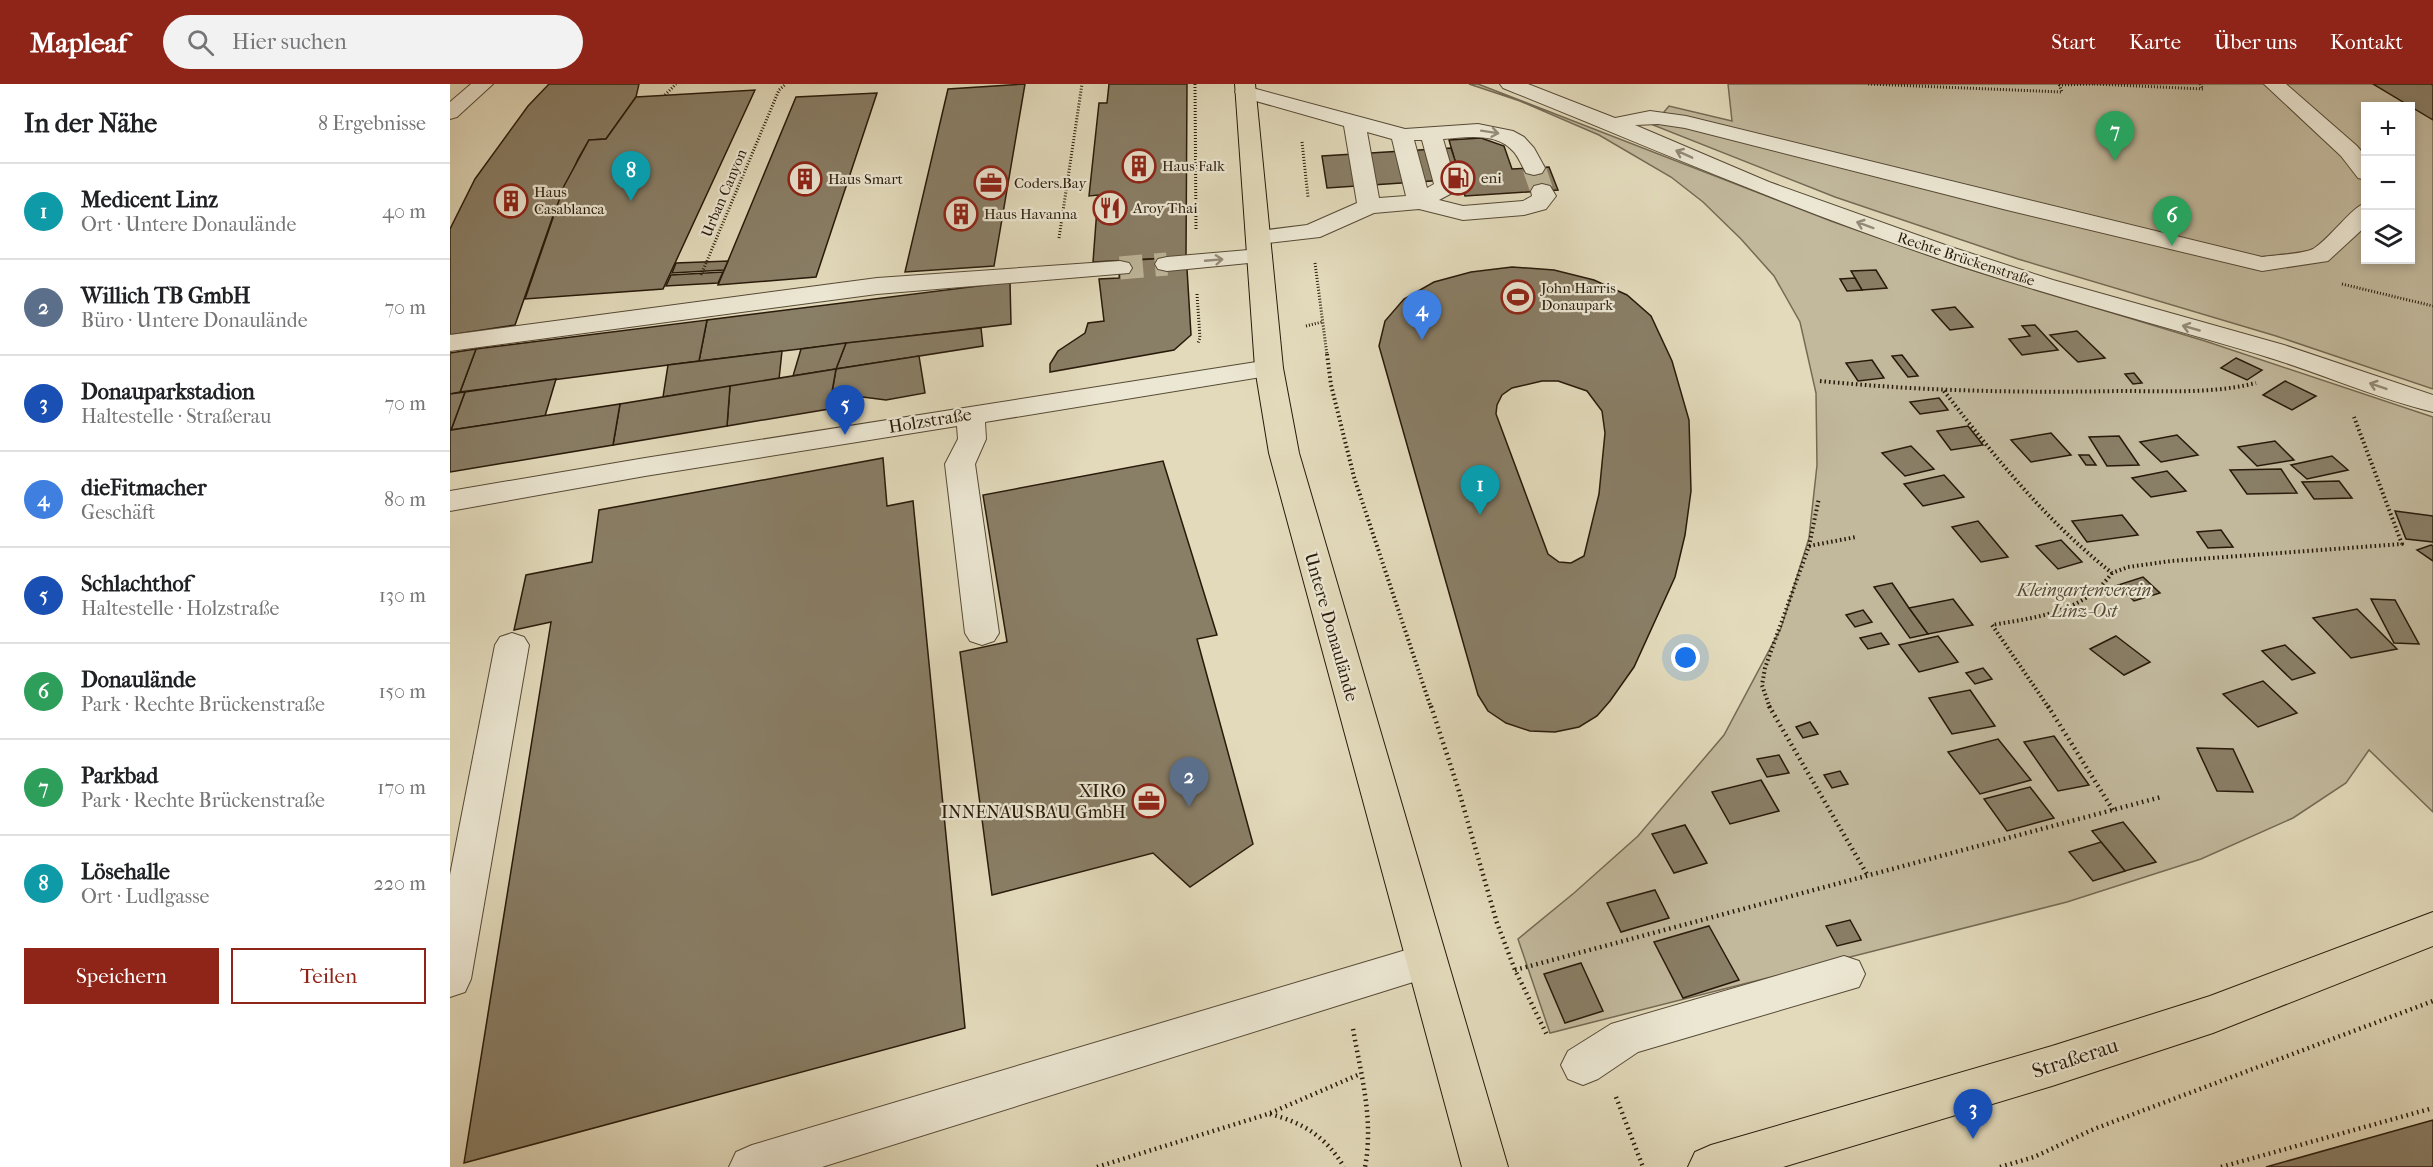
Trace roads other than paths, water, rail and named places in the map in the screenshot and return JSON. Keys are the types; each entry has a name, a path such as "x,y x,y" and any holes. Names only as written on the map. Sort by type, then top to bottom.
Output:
{"main road":[{"name":"Untere Donaulände","path":"1245,88 1269,368 1287,464 1483,1162"},
{"name":"Straßerau","path":"1711,1167 2052,1066 2213,1014 2433,929"}],"street":[{"path":"450,113 483,84"},
{"name":"Rechte Brückenstraße","path":"1510,84 1650,139 1761,187 1939,251 2056,288 2275,351 2433,404"},
{"path":"2274,84 2349,151 2361,167"},
{"path":"1245,88 1402,135 1479,130 1498,133 1516,140 1528,152 1534,168"},
{"path":"1614,126 1634,117 1651,115 1686,122 2007,203 2262,264 2319,256 2350,230 2361,216"},
{"path":"1354,122 1369,206"},
{"path":"1419,202 1446,187 1431,133"},
{"path":"1402,135 1419,202"},
{"path":"1167,264 1196,262 1312,232 1369,206 1419,202 1463,213 1524,208 1538,204 1544,196 1542,191"},
{"path":"450,343 877,285 1116,269"},
{"name":"Holzstraße","path":"450,501 1269,368"},
{"path":"970,415 972,439 960,464 982,633"},
{"path":"450,979 512,645"},
{"path":"752,1167 1426,961"},
{"path":"1583,1065 1626,1037 1844,974"}],"tunnel":[{"path":"1534,168 1542,191"},
{"path":"1120,268 1167,264"}],"place":[{"name":"Parkbad","path":"2115,161"},
{"name":"Haus Falk","path":"1139,166"},
{"name":"eni","path":"1458,178"},
{"name":"Haus Smart","path":"805,179"},
{"name":"Coders.Bay","path":"991,183"},
{"name":"Haus Casablanca","path":"511,201"},
{"name":"Lösehalle","path":"631,201"},
{"name":"Aroy Thai","path":"1110,208"},
{"name":"Haus Havanna","path":"961,214"},
{"name":"Donaulände","path":"2172,246"},
{"name":"John Harris Donaupark","path":"1518,297"},
{"name":"dieFitmacher","path":"1422,340"},
{"name":"Schlachthof","path":"845,435"},
{"name":"Medicent Linz","path":"1480,515"},
{"name":"XIRO INNENAUSBAU GmbH","path":"1149,801"},
{"name":"Willich TB GmbH","path":"1189,807"},
{"name":"Donauparkstadion","path":"1973,1139"}],"park label":[{"name":"Kleingartenverein Linz-Ost","path":"2084,600"}]}
